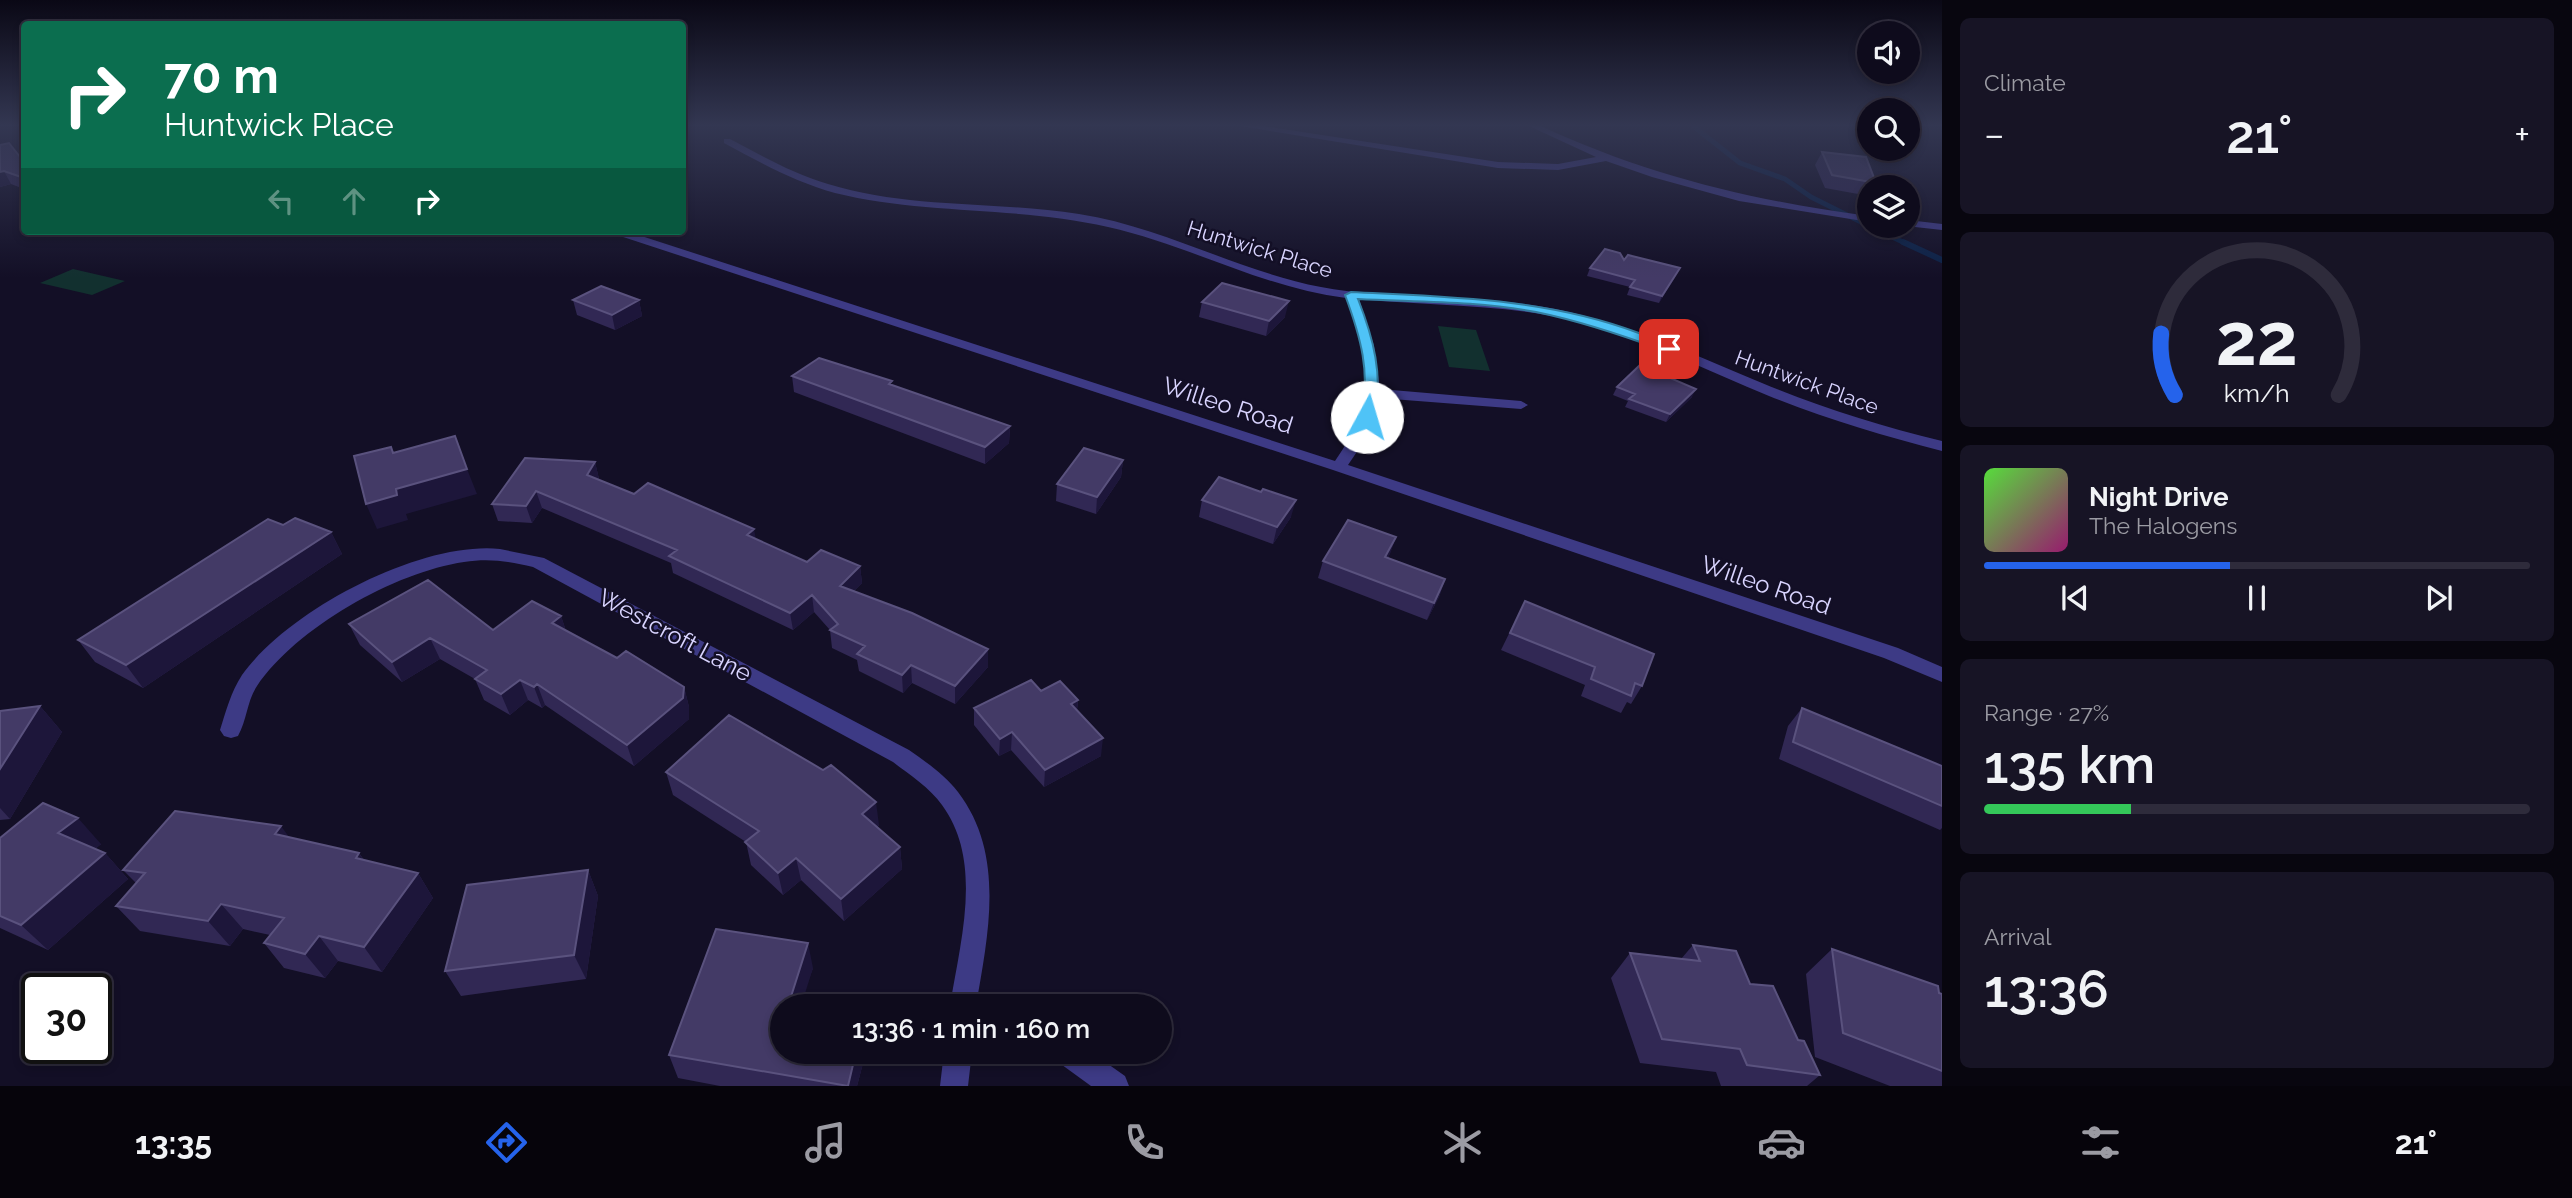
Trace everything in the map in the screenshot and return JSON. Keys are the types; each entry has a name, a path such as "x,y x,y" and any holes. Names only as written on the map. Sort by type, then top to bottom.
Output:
{"street":[{"name":"Huntwick Place","path":"796,177 836,190 898,201 1026,210 1091,219 1158,236 1290,282 1351,295 1491,303 1575,317 1647,339 1757,387 1828,413 1942,446"},
{"path":"1657,177 1735,198 1857,217"},
{"path":"1920,224 1942,227"},
{"name":"Willeo Road","path":"627,235 1339,467 1891,653 1942,674"},
{"path":"1339,467 1363,433 1371,393 1370,357 1364,328 1351,295"},
{"path":"1371,393 1521,405"},
{"name":"Westcroft Lane","path":"231,730 245,688 264,664 298,631 367,588 419,567 464,557 496,554 538,562 901,756 929,777 951,800 965,825 976,861 978,893 965,994"},
{"path":"954,1086 957,1064"},
{"path":"1085,1064 1115,1086"}],"green space":[{"path":"73,269 125,281 92,295 40,283"},
{"path":"1438,326 1476,330 1490,371 1449,367"}],"building":[{"path":"1605,249 1620,253 1624,260 1628,255 1680,268 1662,296 1630,287 1635,280 1590,268"},
{"path":"1222,283 1289,301 1269,321 1202,302"},
{"path":"601,286 639,300 612,315 573,300"},
{"path":"819,358 892,381 889,384 1010,426 985,447 792,376"},
{"path":"1640,365 1696,389 1670,414 1629,399 1635,394 1617,387"},
{"path":"455,436 467,469 396,489 397,495 366,504 354,456 391,447 393,453"},
{"path":"1084,448 1123,460 1097,497 1057,484"},
{"path":"525,458 595,462 587,475 634,494 648,483 754,529 747,535 807,562 821,550 860,566 840,586 912,613 988,649 955,686 911,665 902,675 857,654 865,646 830,630 838,624 812,595 790,613 669,556 677,550 536,491 526,506 492,504"},
{"path":"1219,477 1261,492 1263,489 1296,500 1277,527 1202,500"},
{"path":"295,518 331,532 126,665 78,640 268,519 283,525"},
{"path":"1348,520 1396,537 1385,557 1445,579 1434,603 1323,561"},
{"path":"428,580 493,630 532,601 561,616 552,623 617,658 626,651 684,687 683,698 627,745 537,684 534,687 520,680 501,694 475,679 487,670 430,638 392,662 349,624"},
{"path":"1525,601 1654,654 1642,686 1635,683 1631,696 1591,679 1595,667 1510,633"},
{"path":"1031,680 1041,691 1060,681 1078,700 1071,704 1103,738 1045,770 1012,732 1000,739 974,708"},
{"path":"40,706 0,769 0,711"},
{"path":"1802,708 1942,766 1942,806 1793,742"},
{"path":"729,715 823,770 831,765 876,802 862,814 900,847 841,899 796,858 778,873 745,842 759,831 666,772"},
{"path":"43,803 78,818 58,833 105,853 21,925 0,916 0,838"},
{"path":"175,811 281,826 275,834 359,853 356,858 418,873 364,947 319,936 305,954 264,943 284,918 221,904 208,921 116,906 145,873 123,870"},
{"path":"588,870 574,955 445,971 467,885"},
{"path":"716,929 808,943 792,994 770,994 770,1064 853,1064 848,1086 669,1055"},
{"path":"1693,945 1736,951 1750,984 1773,986 1798,1040 1804,1041 1820,1075 1747,1065 1740,1049 1662,1039 1630,953 1700,961"},
{"path":"1832,949 1938,986 1939,993 1942,994 1942,1071 1843,1033"}],"waterway":[{"path":"1778,177 1811,197 1907,244"},
{"path":"1903,242 1942,260"}],"route":[{"path":"1367,417 1371,402 1370,357 1364,328 1351,295 1491,303 1535,309 1611,327 1669,349"}]}
